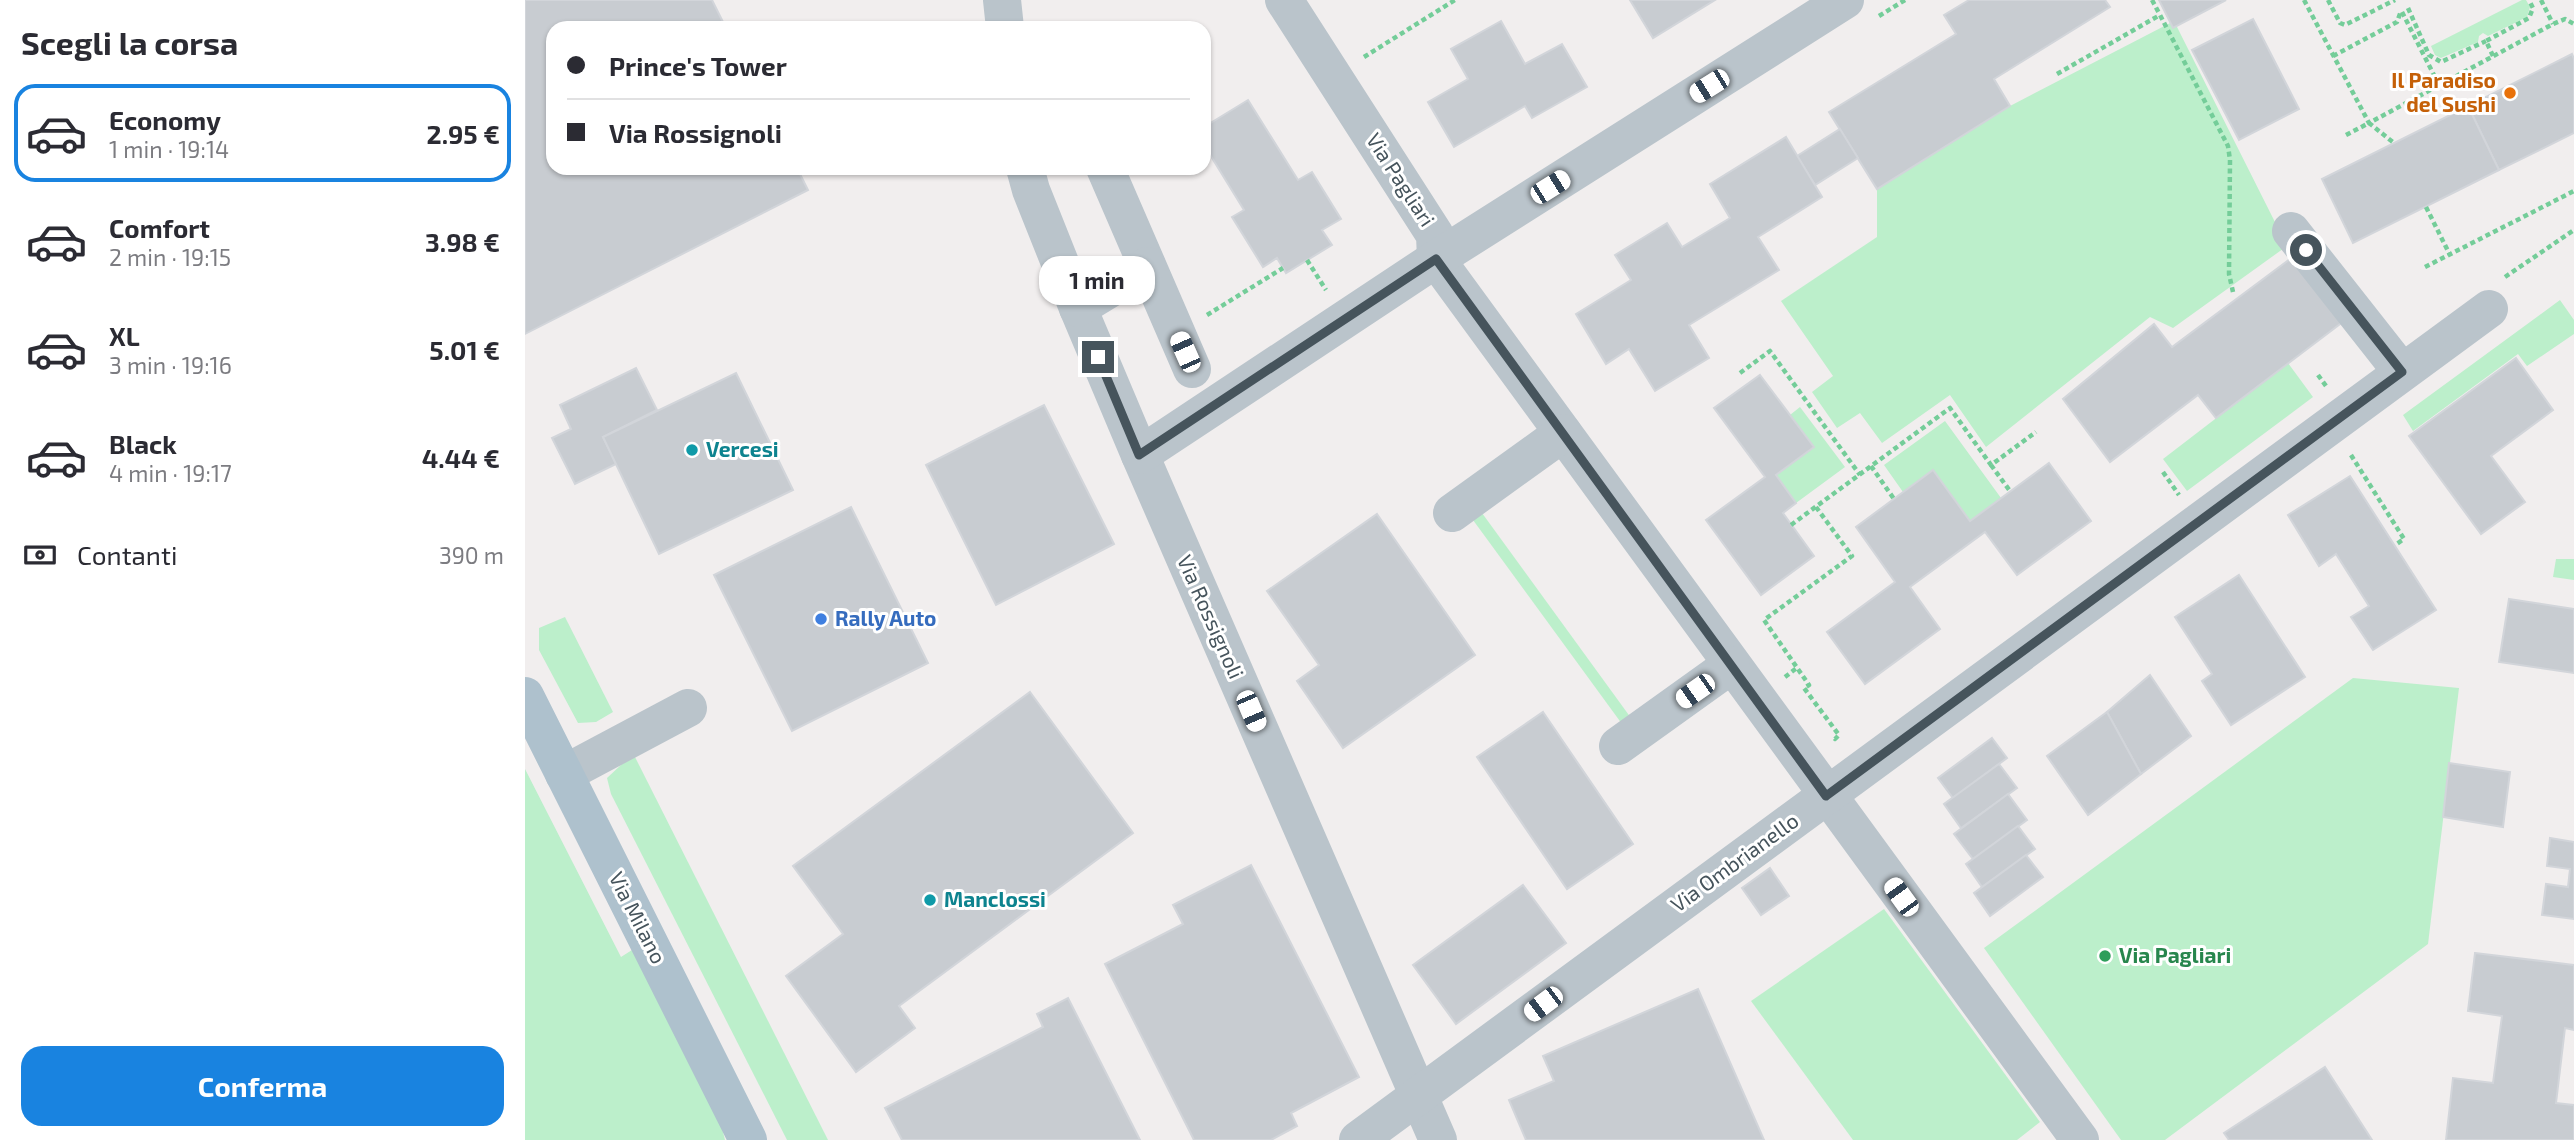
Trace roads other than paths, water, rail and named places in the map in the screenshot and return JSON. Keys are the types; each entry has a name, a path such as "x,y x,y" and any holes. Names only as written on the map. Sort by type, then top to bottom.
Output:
{"main road":[{"name":"Via Milano","path":"525,696 743,1134"}],"street":[{"path":"1002,0 1004,21"},
{"name":"Via Pagliari","path":"1284,0 1435,235 1436,259 2080,1140"},
{"path":"1139,455 1436,259 1858,11"},
{"name":"Via Rossignoli","path":"1027,175 1139,455 1438,1140"},
{"path":"1108,175 1192,369"},
{"path":"2291,231 2402,372"},
{"path":"1078,308 1147,266"},
{"name":"Via Ombrianello","path":"1358,1140 2489,309"},
{"path":"1452,513 1563,433"},
{"path":"1618,746 1731,665"},
{"path":"564,774 688,708"}],"place":[{"name":"Il Paradiso del Sushi","path":"2510,93"},
{"name":"Vercesi","path":"692,450"},
{"name":"Rally Auto","path":"821,619"},
{"name":"Manclossi","path":"930,900"},
{"name":"Via Pagliari","path":"2105,956"}]}
